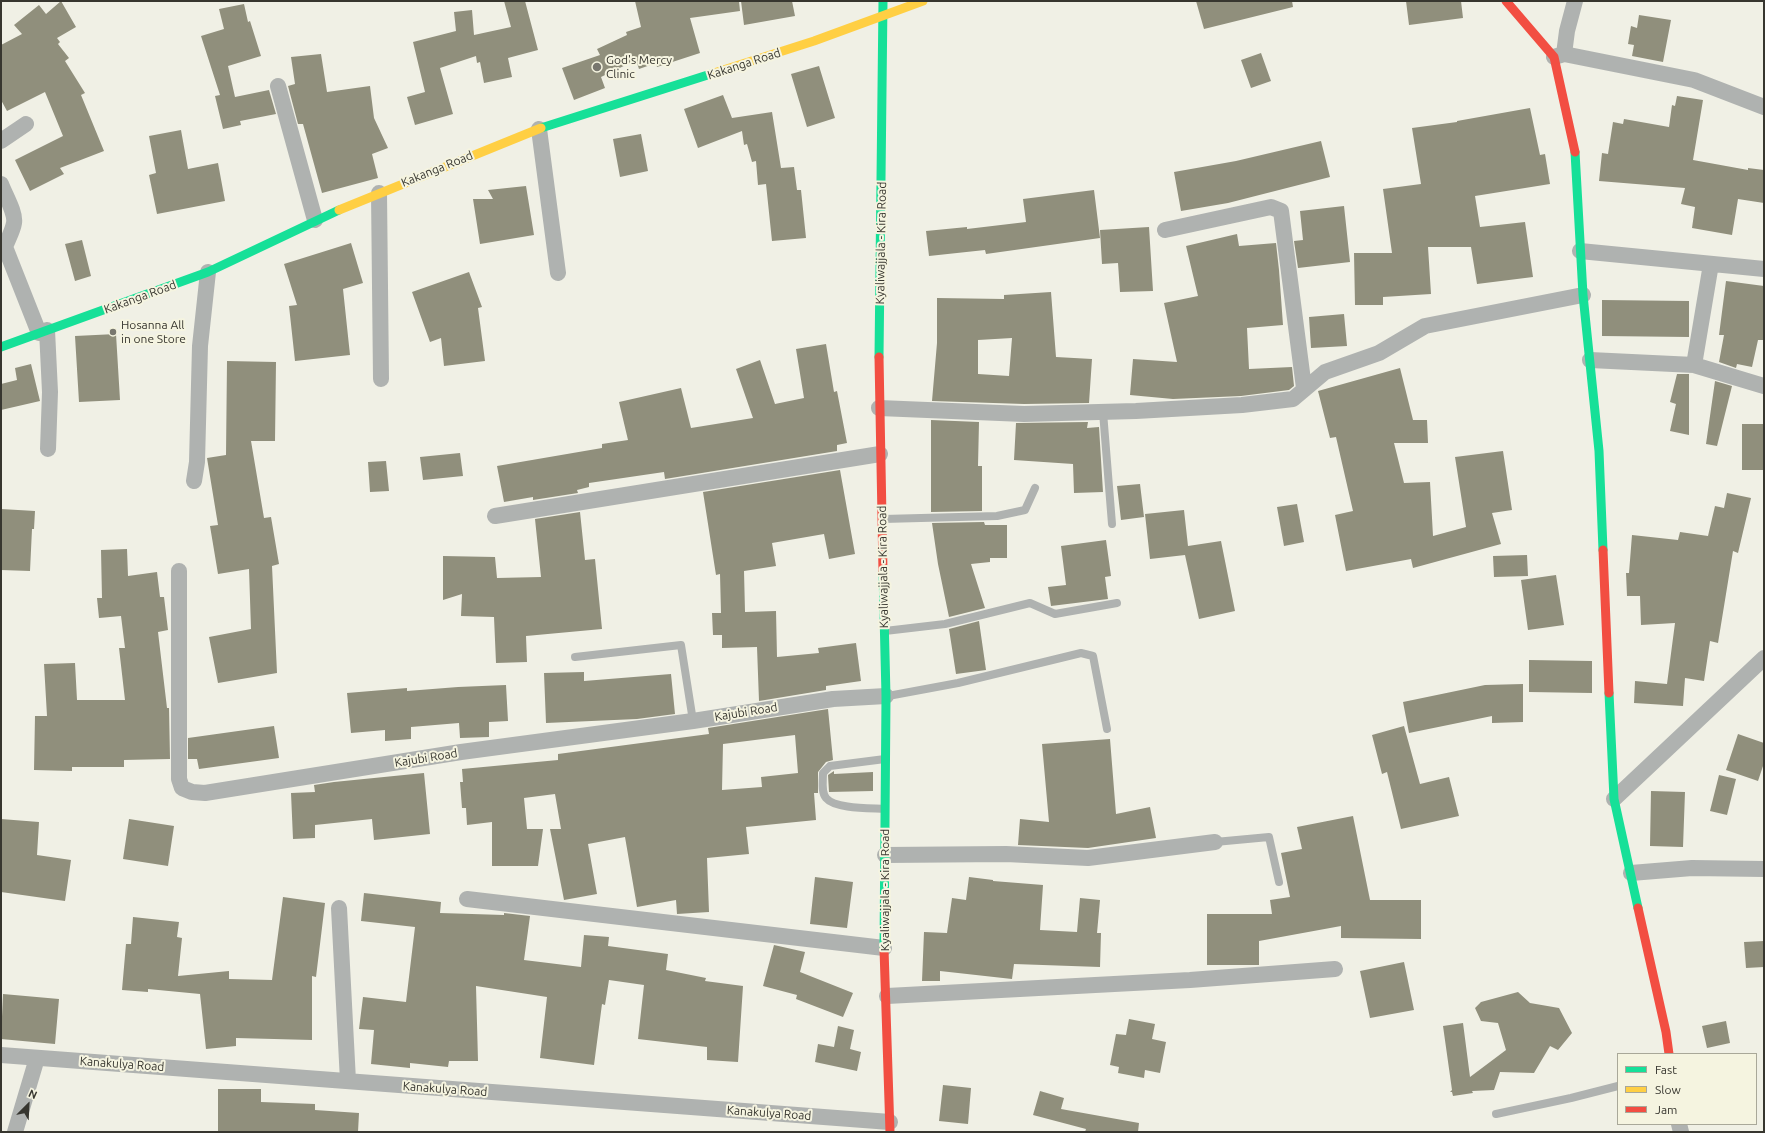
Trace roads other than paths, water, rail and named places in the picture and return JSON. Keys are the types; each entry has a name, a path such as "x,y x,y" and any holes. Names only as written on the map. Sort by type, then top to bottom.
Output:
{"street":[{"name":"Kyaliwajjala - Kira Road","path":"883,1 879,408 886,696 884,948 887,996 890,1127"},
{"name":"Kakanga Road","path":"1,347 208,272 315,220 378,192 539,129 814,41 884,17 923,1"},
{"path":"1506,1 1559,56 1694,80 1764,107"},
{"path":"1575,1 1559,56 1575,147 1583,295 1599,451 1614,799 1666,1032 1669,1053"},
{"path":"278,86 315,220"},
{"path":"1,141 26,124"},
{"path":"539,129 558,273"},
{"path":"1,184 6,200 14,213 14,223 3,245 43,332 50,392 48,449"},
{"path":"378,192 381,379"},
{"path":"1165,230 1271,207 1281,211 1304,388"},
{"path":"1580,251 1764,269"},
{"path":"1694,365 1711,264"},
{"path":"194,481 197,462 200,346 208,272"},
{"path":"879,408 1024,414 1103,412 1242,405 1293,398 1325,372 1380,353 1425,326 1583,295"},
{"path":"1590,360 1694,365 1764,386"},
{"path":"495,516 880,454"},
{"name":"Kajubi Road","path":"179,571 179,779 182,788 192,792 205,794 461,752 693,721 833,699 886,696"},
{"path":"1614,799 1764,658"},
{"path":"885,855 1006,854 1088,858 1215,842"},
{"path":"1631,873 1692,868 1764,870"},
{"path":"467,900 884,948"},
{"path":"339,908 348,1081"},
{"path":"887,996 1190,980 1335,969"},
{"name":"Kanakulya Road","path":"1,1055 348,1081 890,1127"},
{"path":"15,1132 37,1058"}],"lane":[{"path":"1103,412 1112,524"},
{"path":"882,519 997,516 1025,510 1035,488"},
{"path":"884,631 944,624 1030,603 1055,614 1117,603"},
{"path":"575,657 681,645 693,721"},
{"path":"886,696 958,683 1081,653 1093,656 1107,729"},
{"path":"886,759 830,766 823,773 823,789 826,798 836,804 886,809"},
{"path":"1215,842 1269,837 1280,882"},
{"path":"1496,1114 1617,1086"}],"place":[{"name":"God's Mercy Clinic","path":"597,67"},
{"name":"Hosanna All in one Store","path":"113,332"}]}
